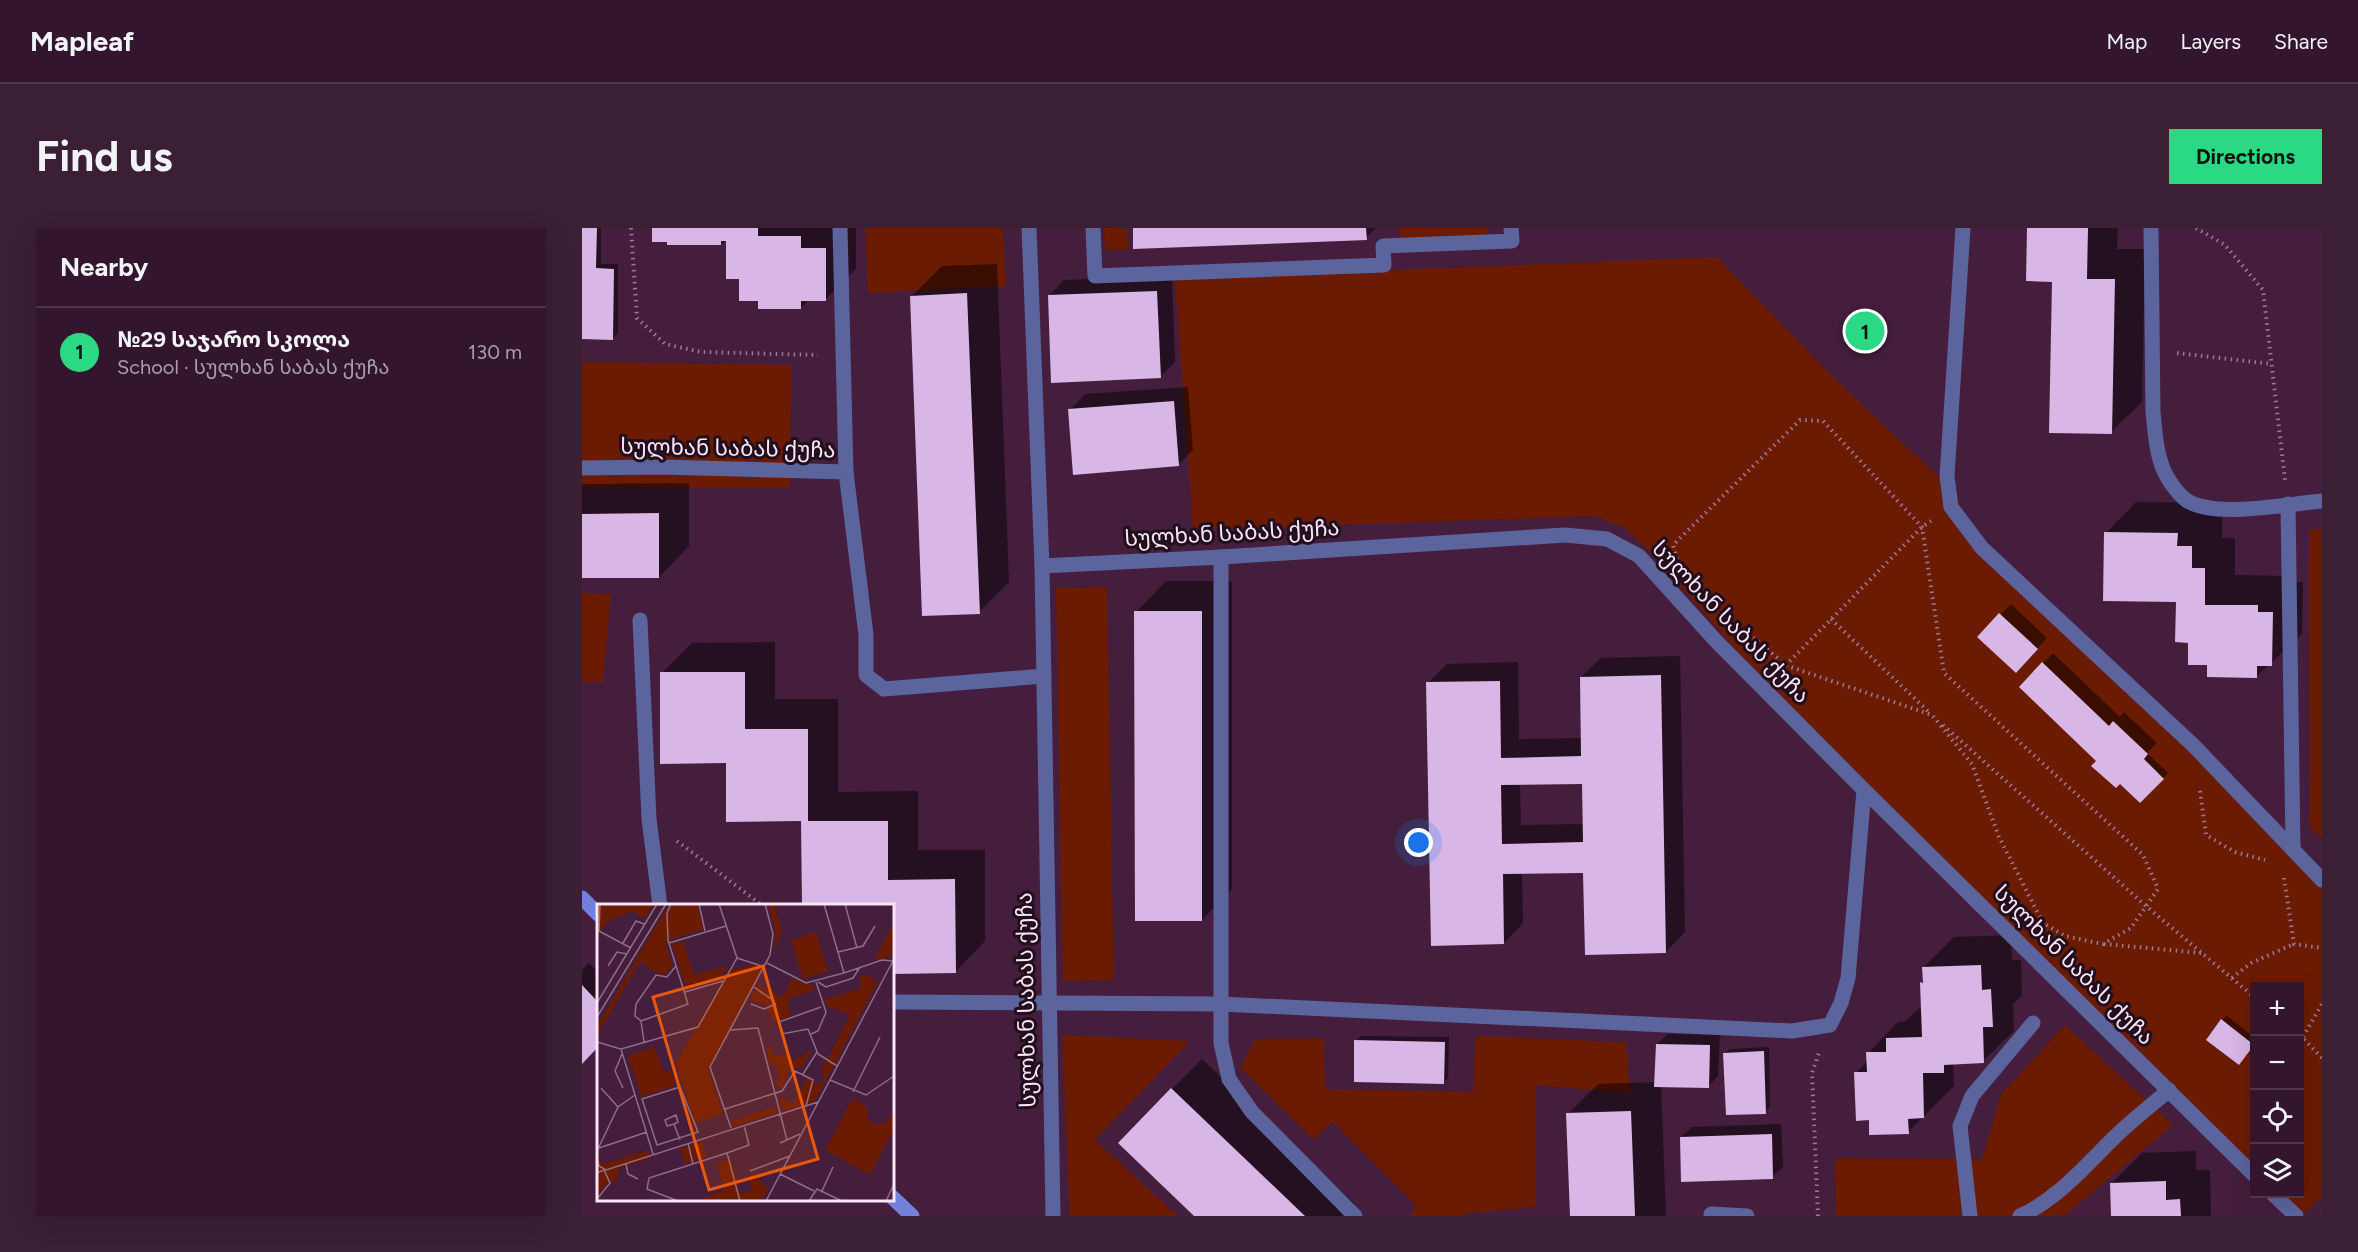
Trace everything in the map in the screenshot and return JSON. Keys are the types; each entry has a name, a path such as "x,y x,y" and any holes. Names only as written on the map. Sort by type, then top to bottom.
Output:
{"street":[{"path":"840,228 846,472"},
{"name":"სულხან საბას ქუჩა","path":"1029,228 1042,566 1053,1216"},
{"path":"1093,228 1095,276 1384,265 1383,246 1512,241 1511,228"},
{"path":"1963,228 1947,476 1951,507 1982,548 2194,746 2322,880"},
{"path":"2151,228 2153,412 2164,471 2185,500 2201,507 2221,510 2322,501"},
{"name":"სულხან საბას ქუჩა","path":"582,468 661,467 846,472 866,635 866,675 884,689 1044,676"},
{"path":"2288,504 2293,848"},
{"name":"სულხან საბას ქუჩა","path":"1042,566 1565,535 1607,539 1639,556 1716,641 1864,790 2250,1171"},
{"path":"1221,557 1221,1043 1229,1079 1252,1112 1355,1216"},
{"path":"640,620 649,819 660,904"},
{"path":"894,1002 1221,1004 1792,1031 1830,1025 1841,1003 1848,978 1864,790"},
{"path":"582,898 597,913"},
{"path":"1970,1216 1960,1126 1972,1096 2033,1023"},
{"path":"2020,1216 2033,1210 2056,1192 2169,1090"},
{"path":"2277,1198 2296,1216"},
{"path":"894,1199 912,1216"},
{"path":"1711,1215 1747,1216"}],"path":[{"path":"631,228 637,318 665,344 701,352 843,355"},
{"path":"2196,228 2225,246 2263,290 2288,504"},
{"path":"2153,350 2272,364"},
{"path":"1678,566 1673,546 1800,420 1823,422 1922,527 1944,674 2143,855 2158,890 2131,928 2103,944"},
{"path":"1786,665 1922,527 1951,507"},
{"path":"1831,619 1932,715 2146,906 2250,994"},
{"path":"1742,628 1786,665"},
{"path":"1766,658 1932,715 1972,764 1999,837 2043,923 2066,936 2103,944 2202,953"},
{"path":"2200,790 2206,835 2235,852 2270,861 2281,860 2293,848"},
{"path":"649,819 760,904"},
{"path":"2281,860 2294,945"},
{"path":"2232,978 2251,963 2294,945 2322,948"},
{"path":"2301,1036 2322,1004"},
{"path":"1818,1216 1812,1073 1830,1025"},
{"path":"2304,1042 2322,1058"}],"shaded area":[{"path":"865,228 1003,228 1006,286 868,293"},
{"path":"1104,228 1127,228 1129,249 1105,250"},
{"path":"1398,228 1488,228 1488,238 1401,241"},
{"path":"1717,257 1834,378 1958,495 1961,525 2322,873 2322,1196 2304,1214 2287,1198 2304,1198 2304,982 2250,982 2250,1161 1878,794 1738,652 1652,554 1625,528 1594,516 1193,530 1175,279"},
{"path":"582,362 791,365 790,488 582,487"},
{"path":"2322,529 2322,838 2310,827 2309,530"},
{"path":"1107,587 1114,980 1063,981 1056,588"},
{"path":"582,593 611,594 603,682 582,682"},
{"path":"2065,1025 2173,1125 2064,1216 1836,1216 1835,1158 1982,1159 2001,1094"},
{"path":"1062,1035 1190,1041 1095,1140 1178,1216 1070,1216"},
{"path":"1475,1036 1626,1042 1630,1093 1535,1085 1535,1207 1466,1213 1465,1216 1411,1216 1416,1205 1333,1122 1313,1139 1240,1068 1255,1039 1323,1038 1326,1089 1473,1092"}],"building":[{"path":"582,228 597,228 596,268 614,269 613,340 582,339"},
{"path":"652,228 758,228 758,236 801,236 801,248 826,248 826,301 801,301 801,309 758,309 758,301 739,301 739,279 726,279 726,241 721,241 721,245 667,245 667,242 652,242"},
{"path":"1133,228 1366,228 1367,240 1133,249"},
{"path":"2027,228 2088,228 2087,279 2115,279 2112,434 2049,433 2052,282 2026,281"},
{"path":"1157,291 1161,378 1051,383 1048,295"},
{"path":"967,293 980,614 922,616 910,296"},
{"path":"1174,401 1179,466 1073,475 1068,409"},
{"path":"659,513 659,578 582,578 582,514"},
{"path":"2104,532 2178,533 2177,546 2192,546 2192,568 2205,568 2205,605 2258,605 2258,612 2273,612 2272,666 2257,666 2257,678 2207,677 2207,665 2188,665 2188,643 2175,642 2176,602 2103,601"},
{"path":"1134,611 1202,611 1202,921 1135,921"},
{"path":"1999,613 2038,649 2016,673 1977,637"},
{"path":"2042,662 2109,726 2113,721 2148,754 2144,759 2164,779 2140,803 2120,784 2116,788 2091,766 2096,761 2019,687"},
{"path":"660,672 745,672 745,729 808,729 808,821 888,821 888,880 955,879 956,973 894,974 894,904 802,904 801,821 726,822 726,763 660,764"},
{"path":"1661,675 1666,953 1585,955 1583,873 1503,874 1504,944 1431,946 1426,682 1500,681 1501,758 1581,756 1580,677","holes":["1582,784 1583,842 1502,844 1501,785"]},
{"path":"1981,965 1982,990 1991,989 1993,1027 1983,1027 1984,1063 1944,1065 1944,1073 1923,1073 1924,1118 1908,1119 1909,1134 1869,1135 1869,1120 1856,1121 1854,1072 1867,1072 1866,1052 1886,1052 1886,1038 1922,1037 1920,982 1923,983 1922,967"},
{"path":"582,985 597,1001 597,1048 582,1064"},
{"path":"2221,1019 2250,1042 2250,1050 2239,1065 2206,1040"},
{"path":"1354,1040 1445,1042 1444,1084 1354,1082"},
{"path":"1656,1044 1710,1045 1709,1088 1654,1087"},
{"path":"1764,1051 1766,1114 1726,1115 1723,1053"},
{"path":"1171,1088 1305,1216 1194,1216 1118,1143"},
{"path":"1631,1111 1635,1216 1570,1216 1566,1113"},
{"path":"1772,1134 1773,1179 1681,1182 1680,1137"},
{"path":"2166,1181 2166,1200 2180,1199 2181,1216 2111,1216 2110,1183"}],"place":[{"name":"№29 საჯარო სკოლა","path":"1865,331"}]}
